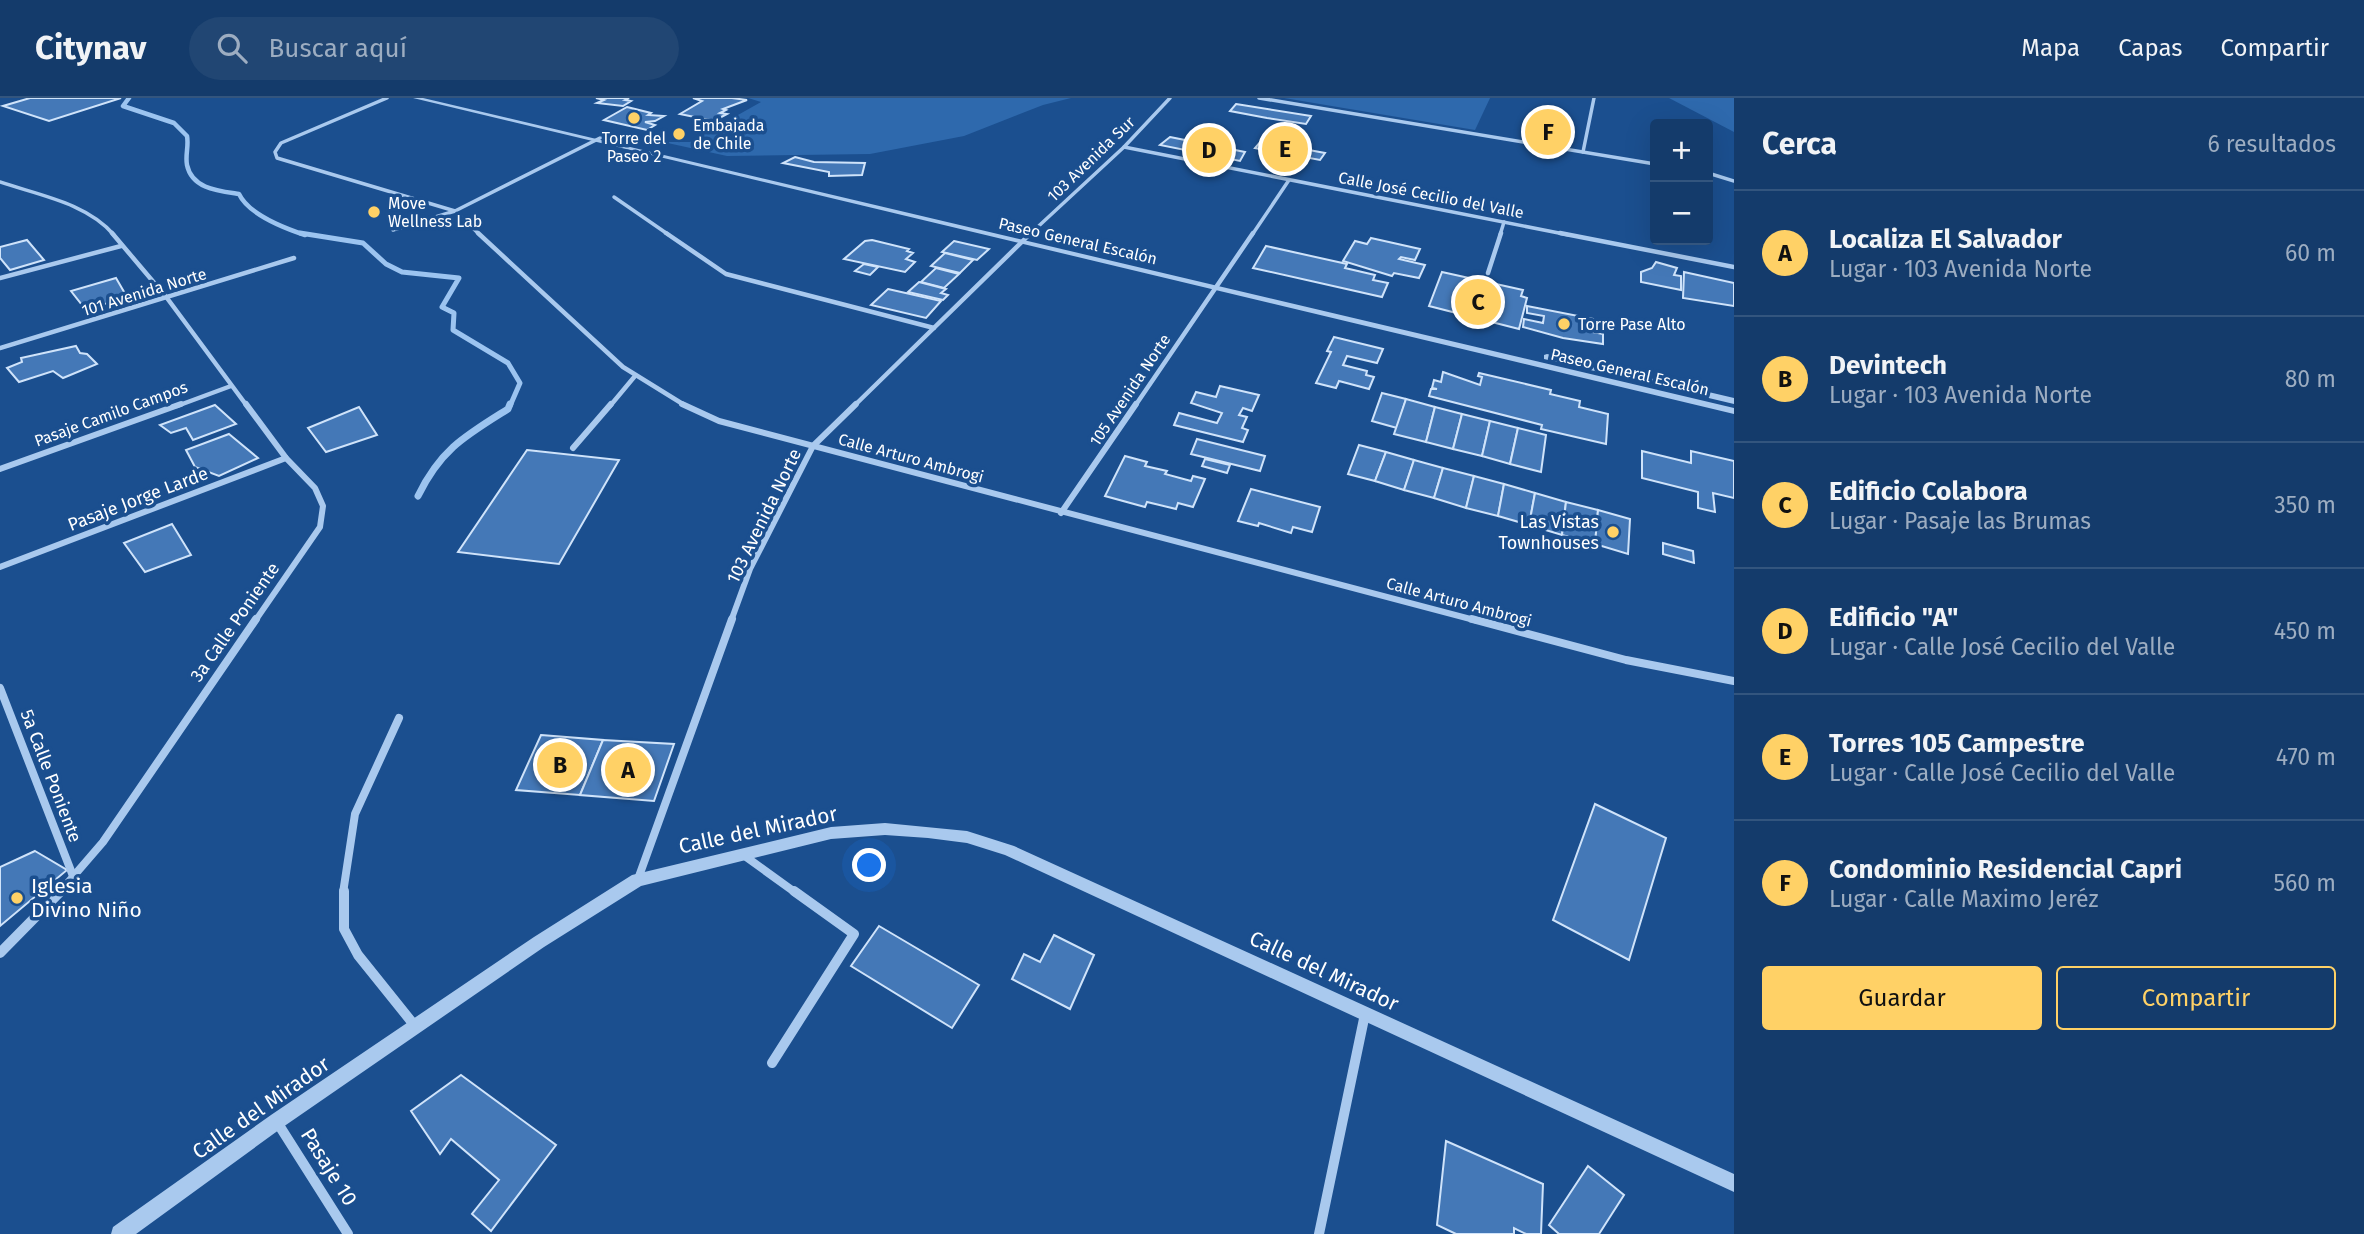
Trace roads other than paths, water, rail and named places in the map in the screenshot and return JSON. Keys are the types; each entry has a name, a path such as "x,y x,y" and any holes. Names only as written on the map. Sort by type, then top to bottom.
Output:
{"street":[{"name":"Calle Arturo Ambrogi","path":"387,98 281,143 275,152 277,158 455,211 635,376 697,413 1061,513 1626,660 1734,681"},
{"name":"Paseo General Escalón","path":"416,98 1734,401"},
{"name":"Paseo General Escalón","path":"440,98 1025,239"},
{"name":"103 Avenida Sur","path":"1025,239 1124,146 1170,98"},
{"path":"1258,98 1650,163"},
{"path":"1583,152 1594,98"},
{"path":"393,230 455,211 604,136"},
{"name":"Calle José Cecilio del Valle","path":"1124,146 1734,267"},
{"path":"1713,175 1734,181"},
{"name":"105 Avenida Norte","path":"1061,513 1289,180"},
{"name":"3a Calle Poniente","path":"0,182 93,216 104,223 167,298 286,458 315,488 323,506 320,527 103,842 38,917 0,953"},
{"path":"614,197 726,274 934,328"},
{"path":"1488,272 1504,222"},
{"name":"103 Avenida Norte","path":"637,880 750,569 813,446 1025,239"},
{"path":"0,278 121,246"},
{"name":"101 Avenida Norte","path":"0,348 294,258"},
{"name":"Paseo General Escalón","path":"1217,284 1734,411"},
{"path":"573,448 635,376"},
{"name":"Pasaje Camilo Campos","path":"0,469 231,386"},
{"name":"Pasaje Jorge Larde","path":"0,567 286,458"},
{"name":"5a Calle Poniente","path":"0,688 73,876"},
{"path":"399,718 355,814 348,841 342,902 344,929 358,955 415,1027"},
{"name":"Calle del Mirador","path":"120,1234 277,1121 539,942 637,880 741,853 844,832 885,829 967,837 1009,850 1294,978 1365,1014 1734,1183"},
{"path":"741,853 853,934 772,1063"},
{"path":"1319,1234 1365,1014"},
{"name":"Pasaje 10","path":"277,1121 348,1234"}],"waterway":[{"path":"129,98 123,106 174,123 187,136 187,165 194,179 200,184 239,194 244,202 259,214 300,233"},
{"path":"300,233 363,243 386,264 402,272 459,278 442,307 454,313 453,330 508,363 520,383 510,406"},
{"path":"300,233 305,235"},
{"path":"418,496 445,455 467,436 508,409 510,404"}],"place":[{"name":"Torre del Paseo 2","path":"634,118"},
{"name":"Condominio Residencial Capri","path":"1548,132"},
{"name":"Embajada de Chile","path":"679,134"},
{"name":"Torres 105 Campestre","path":"1285,149"},
{"name":"Edificio \"A\"","path":"1209,150"},
{"name":"Move Wellness Lab","path":"374,212"},
{"name":"Edificio Colabora","path":"1478,302"},
{"name":"Torre Pase Alto","path":"1564,324"},
{"name":"Las Vistas Townhouses","path":"1613,532"},
{"name":"Devintech","path":"560,765"},
{"name":"Localiza El Salvador","path":"628,770"},
{"name":"Iglesia Divino Niño","path":"17,898"}]}
